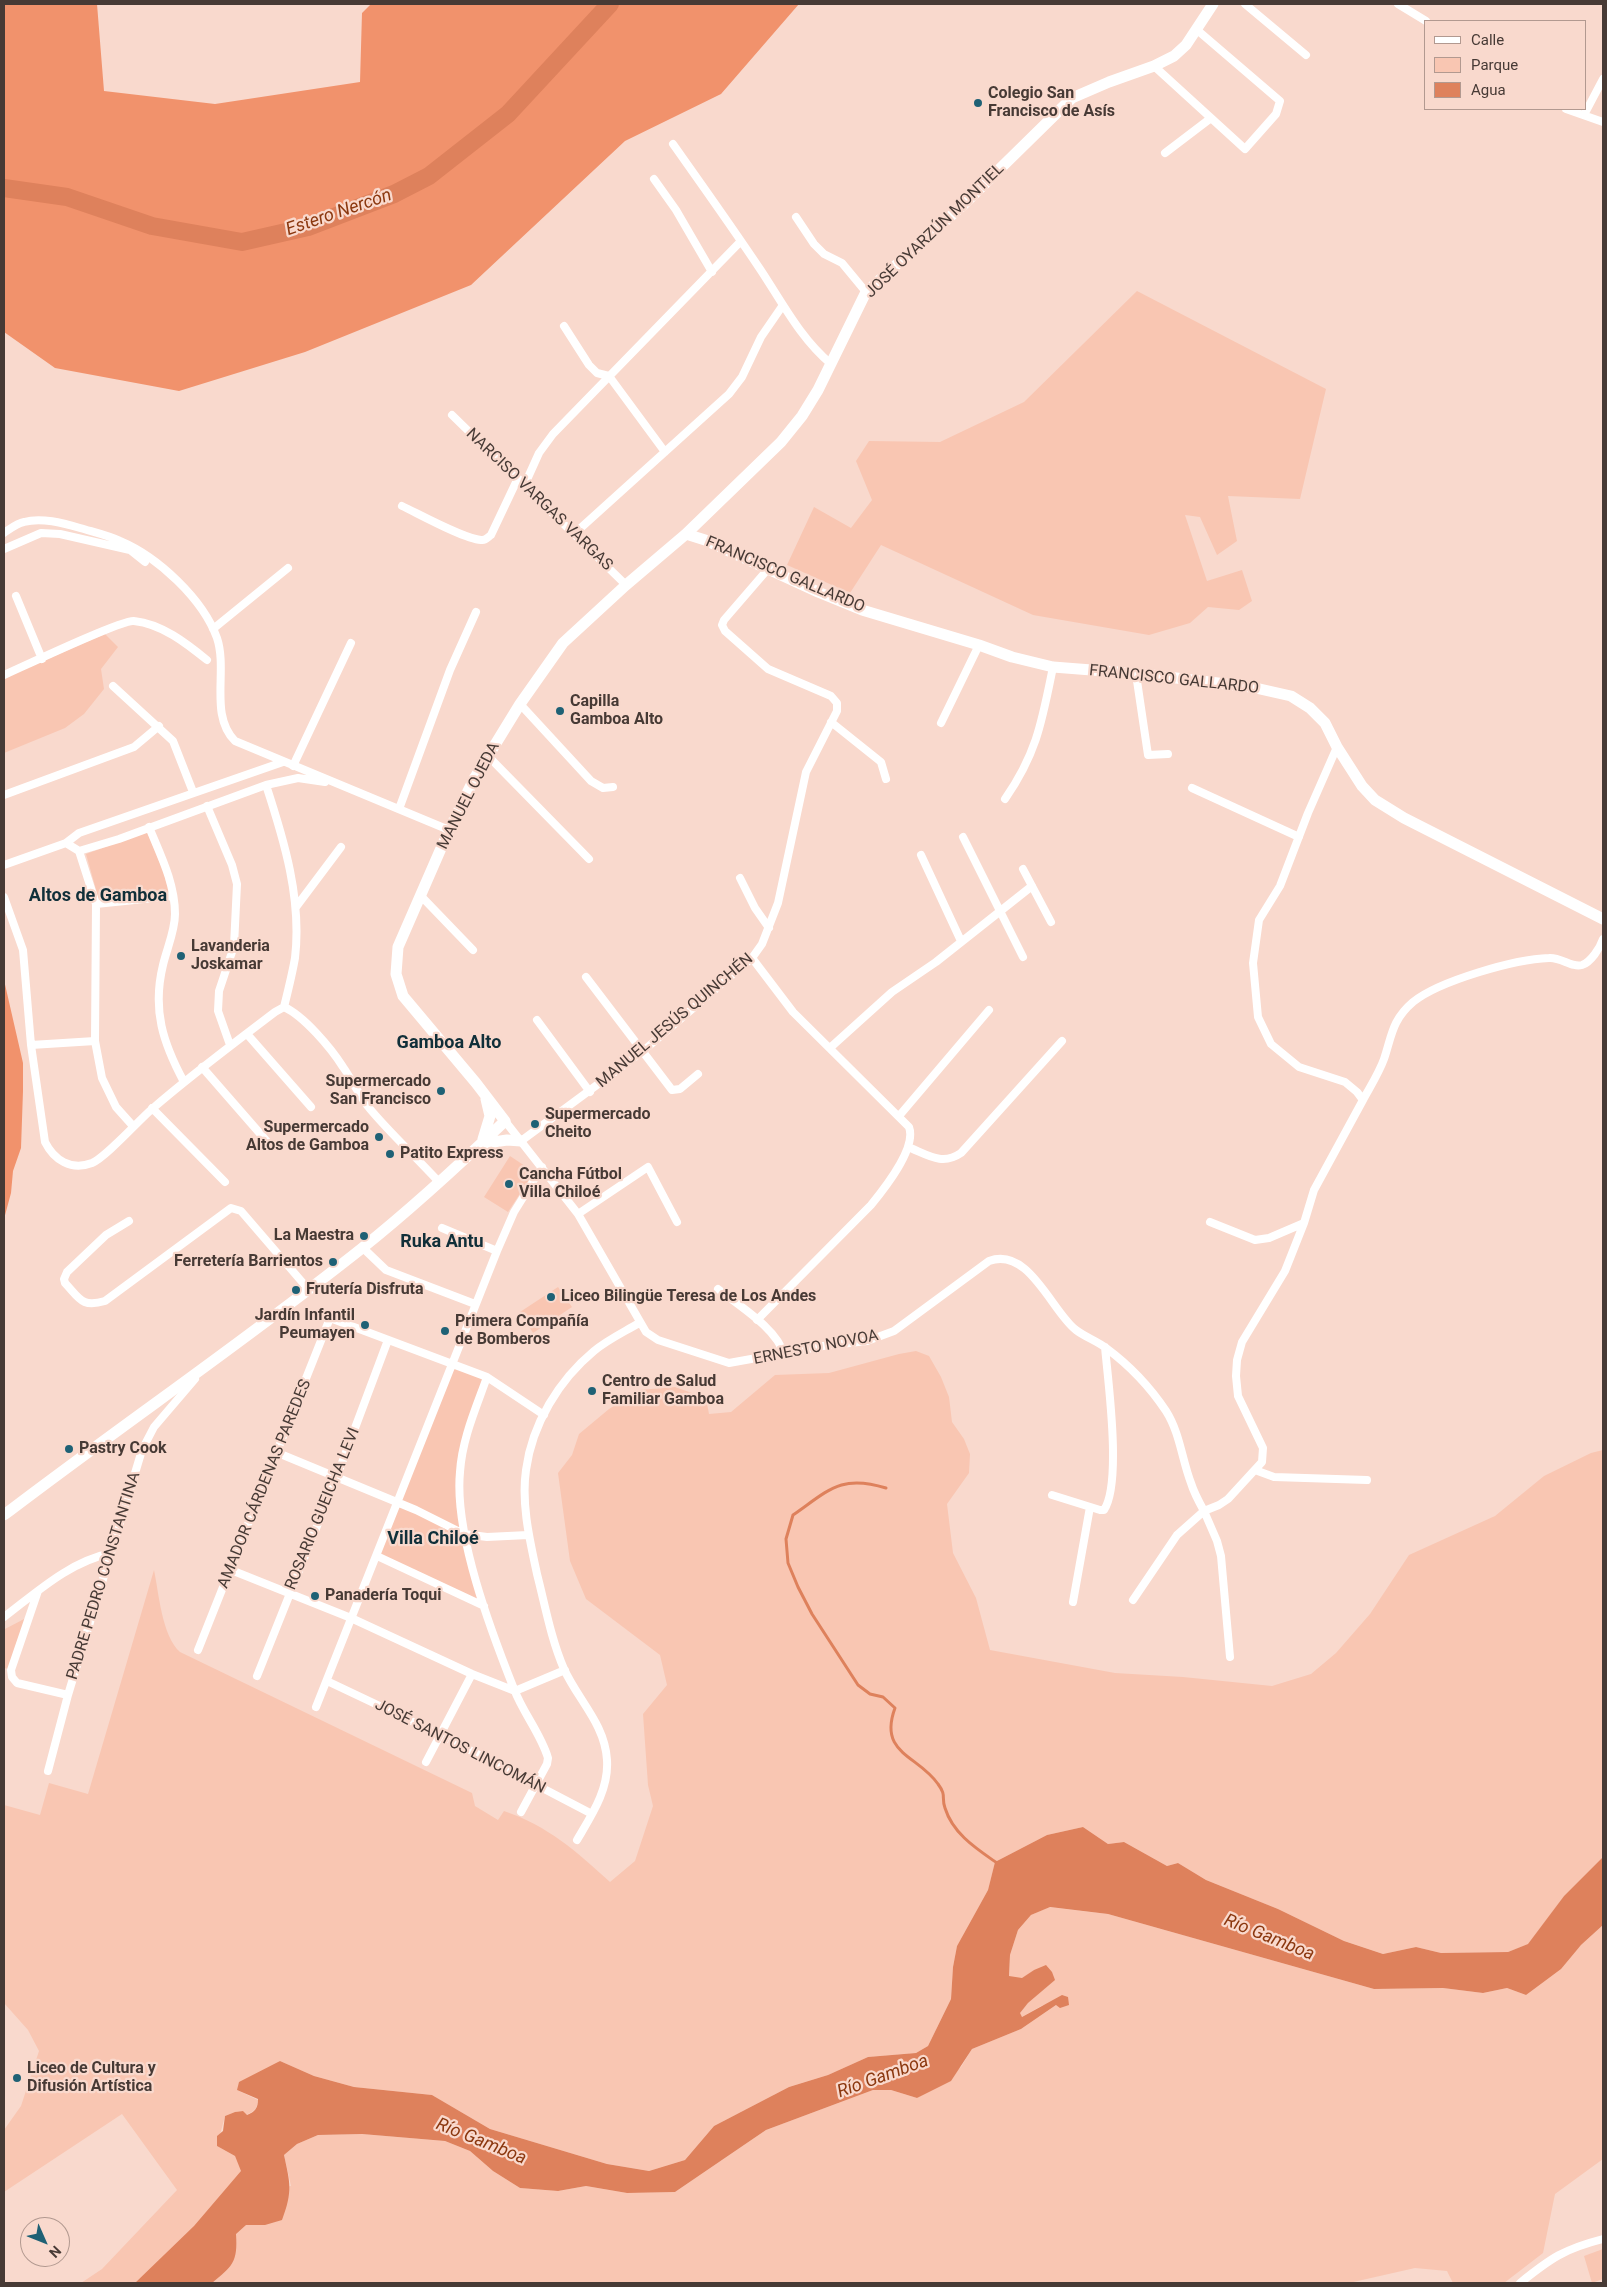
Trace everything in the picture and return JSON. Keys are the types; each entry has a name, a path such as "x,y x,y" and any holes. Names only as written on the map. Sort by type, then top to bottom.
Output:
{"street":[{"name":"JOSÉ OYARZÚN MONTIEL","path":"686,534 781,442 802,416 831,364 866,292 969,199 1072,98 1154,66 1180,51 1213,4"},
{"path":"1245,4 1306,55"},
{"path":"1398,4 1424,20"},
{"path":"1154,66 1245,150 1276,114 1280,101 1196,29"},
{"path":"1587,109 1603,79"},
{"path":"1569,110 1603,122"},
{"path":"1584,115 1587,110"},
{"path":"1165,153 1211,118"},
{"path":"673,144 812,346 831,364"},
{"path":"654,179 676,210 712,272"},
{"path":"796,217 814,244 824,254 842,263 866,292"},
{"path":"525,484 539,454 553,434 741,241"},
{"path":"574,534 729,394 742,377 761,337 783,305"},
{"path":"564,326 589,365 597,373 609,376 665,452"},
{"name":"NARCISO VARGAS VARGAS","path":"452,415 525,484 626,585"},
{"path":"402,506 457,532 481,540 487,539 518,478"},
{"path":"4,532 24,522 47,520 67,524 120,541 160,566 187,590 213,628 220,651 222,718 229,735 242,744 283,762 449,830"},
{"path":"4,549 41,533 60,534 130,550 145,562"},
{"name":"FRANCISCO GALLARDO","path":"686,534 705,540 862,610 979,645 1012,658 1053,667 1251,686 1291,696 1310,708 1325,723 1337,747 1362,786 1375,800 1404,818 1603,919"},
{"name":"MANUEL OJEDA","path":"485,1095 409,1005 399,988 395,965 398,947 449,830 488,756 520,704 563,643 626,585 686,534"},
{"path":"213,628 288,568"},
{"name":"MANUEL JESÚS QUINCHÉN","path":"521,1141 590,1092 643,1051 752,958 762,944 769,928 783,882 806,772 837,711 837,703 831,696 768,669 725,632 722,625 724,620 768,569"},
{"path":"16,596 42,659"},
{"path":"399,809 450,670 476,612"},
{"path":"4,675 132,620 155,627 182,640 207,660"},
{"path":"293,766 351,643"},
{"path":"941,723 979,645"},
{"path":"1005,799 1019,779 1036,743 1053,667"},
{"path":"1136,674 1148,755 1168,754"},
{"path":"113,686 174,741 193,792"},
{"path":"520,704 591,781 603,788 613,787"},
{"path":"831,722 881,762 886,779"},
{"path":"4,795 134,747 159,726"},
{"path":"1337,747 1280,886 1259,920 1253,964 1258,1017 1271,1044 1299,1067 1345,1082 1363,1100"},
{"path":"488,756 589,859"},
{"path":"4,865 66,843 79,833 283,762"},
{"path":"79,851 266,785 298,778 339,785"},
{"path":"4,897 24,950 31,1045 45,1142 58,1160 65,1164 83,1164 99,1158 152,1108 202,1067 284,1007 295,958 296,907 283,836 266,785"},
{"path":"1192,788 1299,837"},
{"path":"207,806 232,865 237,884 234,946 219,991 218,1011 230,1045"},
{"path":"149,827 168,876 173,896 174,928 161,974 159,1012 164,1042 184,1082"},
{"path":"963,837 1023,957"},
{"path":"66,843 79,851 96,904 95,1041 102,1078 116,1107 133,1126"},
{"path":"296,907 341,847"},
{"path":"922,855 961,941"},
{"path":"1023,869 1051,922"},
{"path":"740,878 755,908 769,928"},
{"path":"831,1047 892,992 936,962 1032,886"},
{"path":"96,904 173,896"},
{"path":"420,896 473,950"},
{"path":"1133,1600 1177,1535 1204,1511 1228,1499 1262,1462 1263,1448 1238,1396 1237,1360 1242,1342 1284,1271 1304,1223 1314,1190 1384,1060 1396,1020 1420,997 1487,969 1527,960 1554,958 1576,966 1585,964 1603,939"},
{"path":"752,958 794,1012 899,1116 911,1131 908,1147 888,1185 871,1205 757,1320"},
{"path":"586,977 672,1090 680,1089 698,1074"},
{"path":"284,1007 299,1017 322,1040 343,1066 358,1094 370,1110 438,1181"},
{"path":"899,1116 989,1010"},
{"path":"537,1020 590,1092"},
{"path":"247,1034 311,1107"},
{"path":"31,1045 95,1041"},
{"path":"908,1147 942,1160 953,1158 961,1152 1062,1041"},
{"path":"202,1067 270,1145"},
{"path":"481,1144 490,1116 485,1095"},
{"name":"ERNESTO NOVOA","path":"485,1095 578,1214 639,1323 651,1337 729,1362 784,1355 823,1346 867,1341 894,1332 989,1261 998,1258 1009,1261 1035,1278 1076,1330 1105,1347 1141,1379 1167,1412 1176,1431 1191,1484 1217,1541 1221,1556 1230,1658"},
{"path":"152,1108 225,1182"},
{"path":"4,1515 92,1448 203,1370 309,1290 362,1248 505,1121"},
{"path":"481,1144 507,1140 521,1141"},
{"path":"316,1707 497,1251 514,1212 542,1167"},
{"path":"578,1214 648,1167 677,1222"},
{"path":"129,1221 106,1235 67,1272 64,1278 65,1283 85,1304 92,1305 105,1301 231,1208 241,1211 309,1290"},
{"path":"1210,1222 1255,1240 1269,1238 1304,1223"},
{"path":"442,1228 497,1251"},
{"path":"362,1248 386,1270 475,1304"},
{"path":"718,1289 757,1320 779,1341 784,1355"},
{"name":"AMADOR CÁRDENAS PAREDES","path":"198,1650 278,1453 330,1318 388,1340"},
{"path":"577,1840 602,1793 606,1777 606,1746 599,1728 565,1670 553,1635 528,1535 525,1500 526,1470 534,1439 544,1414 563,1383 576,1367 596,1349 639,1323"},
{"path":"388,1340 487,1377 544,1414"},
{"name":"ROSARIO GUEICHA LEVI","path":"256,1676 337,1476 388,1340"},
{"path":"1052,1495 1104,1510 1108,1504 1111,1492 1114,1443 1105,1347"},
{"name":"PADRE PEDRO CONSTANTINA","path":"48,1771 68,1695 147,1439 160,1420 203,1370"},
{"path":"487,1377 462,1456 459,1484 464,1534 484,1606 514,1691 548,1758 547,1764 521,1812"},
{"path":"278,1453 337,1476 464,1534 488,1537 528,1535"},
{"path":"1255,1470 1274,1477 1367,1480"},
{"path":"1074,1602 1090,1507"},
{"path":"4,1617 38,1591 80,1563 111,1553"},
{"path":"377,1556 484,1606"},
{"path":"231,1570 351,1618 472,1674 514,1691 565,1670"},
{"path":"38,1591 11,1670 11,1675 17,1683 68,1695"},
{"path":"426,1762 472,1674"},
{"name":"JOSÉ SANTOS LINCOMÁN","path":"327,1680 441,1735 592,1814"},
{"path":"1520,2283 1550,2259 1574,2246 1603,2239"}],"green space":[{"path":"1137,291 1326,389 1300,499 1228,496 1237,541 1217,555 1200,517 1185,515 1207,581 1242,570 1252,601 1239,610 1208,607 1190,623 1149,635 1033,615 881,545 850,593 787,565 814,507 851,528 872,500 856,461 869,441 940,442 1024,402"},
{"path":"105,634 118,647 101,669 104,689 84,714 65,728 4,753 4,678"},
{"path":"147,832 164,873 169,893 99,900 86,854"},
{"name":"Cancha Fútbol Villa Chiloé","path":"510,1156 534,1172 508,1212 484,1197"},
{"path":"558,1287 572,1307 533,1333 520,1312"},
{"path":"916,1351 929,1356 941,1377 949,1397 952,1422 964,1439 970,1454 969,1473 947,1504 953,1553 976,1598 990,1650 1115,1673 1183,1677 1272,1686 1311,1674 1336,1653 1370,1614 1409,1555 1495,1516 1544,1476 1591,1453 1603,1450 1603,1857 1564,1896 1529,1944 1508,1952 1441,1953 1416,1947 1383,1954 1344,1941 1278,1909 1206,1880 1178,1863 1167,1866 1124,1842 1108,1844 1083,1827 1047,1835 995,1862 988,1890 957,1946 953,1967 951,1999 928,2046 916,2053 868,2057 828,2075 789,2087 714,2126 685,2160 649,2171 607,2164 490,2129 432,2095 354,2087 314,2076 280,2061 237,2090 258,2100 257,2106 252,2112 246,2115 243,2111 235,2112 225,2116 217,2146 235,2156 242,2171 220,2198 291,2186 284,2155 297,2144 318,2135 362,2134 445,2141 470,2151 493,2171 520,2188 558,2191 586,2186 627,2193 675,2192 766,2130 873,2090 891,2090 917,2098 961,2067 972,2049 1021,2029 1068,1997 1041,2006 1022,2017 1019,2013 1054,1980 1034,1970 1022,1979 1009,1977 1010,1955 1018,1930 1031,1915 1049,1907 1108,1914 1374,1989 1443,1988 1483,1993 1507,1988 1526,1995 1603,1925 1603,2159 1555,2194 1543,2253 1504,2283 1453,2283 1447,2271 1415,2268 1349,2283 81,2283 102,2269 177,2190 122,2114 4,2192 4,2130 21,2106 39,2051 28,2030 4,2003 4,1805 40,1815 49,1783 88,1794 154,1570 165,1625 174,1645 180,1652 472,1793 475,1806 498,1820 504,1811 534,1824 561,1840 610,1882 635,1861 653,1806 648,1785 643,1714 667,1685 660,1655 586,1599 570,1561 558,1473 572,1455 579,1434 609,1409 639,1390 675,1387 706,1398 709,1414 731,1412 775,1375 829,1373"},
{"path":"454,1366 485,1378 457,1486 482,1603 378,1556"},
{"path":"26,1618 9,1669 4,1668 5,1629"},
{"path":"1603,2249 1603,2279 1592,2283 1584,2256"}],"shaded area":[{"path":"4,4 97,4 104,91 215,104 360,82 362,13 371,4 799,4 721,94 625,141 471,285 305,352 179,391 55,368 4,332"},
{"path":"4,980 23,1063 23,1091 21,1148 13,1171 11,1193 4,1219"}],"water":[{"name":"Río Gamboa","path":"1083,1827 1108,1844 1124,1842 1167,1866 1178,1863 1206,1880 1278,1909 1344,1941 1383,1954 1416,1947 1441,1953 1508,1952 1528,1944 1564,1896 1603,1857 1603,1925 1581,1945 1561,1969 1526,1995 1507,1988 1483,1993 1443,1988 1374,1989 1108,1914 1050,1907 1031,1915 1018,1930 1010,1955 1009,1976 1022,1978 1046,1965 1052,1972 1055,1980 1028,2003 1020,2013 1022,2017 1062,1995 1068,1997 1069,2005 1060,2008 1056,2005 1021,2029 972,2049 951,2081 917,2098 891,2090 873,2090 766,2130 675,2192 627,2193 586,2186 558,2191 520,2188 493,2171 470,2151 445,2141 362,2134 318,2135 297,2144 284,2155 288,2173 289,2194 282,2220 265,2225 246,2225 236,2234 235,2258 229,2268 212,2283 135,2283 194,2226 241,2171 235,2156 217,2146 217,2136 223,2131 225,2116 243,2111 247,2115 257,2107 258,2099 237,2090 239,2082 280,2061 314,2076 354,2087 432,2095 490,2129 607,2164 649,2171 685,2160 714,2126 789,2087 828,2075 868,2057 916,2053 928,2046 951,1999 953,1967 957,1946 988,1890 995,1862 1047,1835"}],"waterway":[{"name":"Estero Nercón","path":"4,188 67,197 152,226 242,242 308,227 394,194 429,176 508,114 610,4"},
{"path":"886,1488 871,1484 846,1484 826,1492 793,1515 786,1539 788,1563 812,1614 858,1685 870,1694 883,1697 895,1708 891,1723 892,1735 896,1745 930,1774 938,1784 943,1794 944,1804 954,1826 966,1840 997,1863"}],"place":[{"name":"Colegio San Francisco de Asís","path":"978,103"},
{"name":"Capilla Gamboa Alto","path":"560,711"},
{"name":"Lavanderia Joskamar","path":"181,956"},
{"name":"Supermercado San Francisco","path":"441,1091"},
{"name":"Supermercado Cheito","path":"535,1124"},
{"name":"Supermercado Altos de Gamboa","path":"379,1137"},
{"name":"Patito Express","path":"390,1154"},
{"name":"Cancha Fútbol Villa Chiloé","path":"509,1184"},
{"name":"La Maestra","path":"364,1236"},
{"name":"Ferretería Barrientos","path":"333,1262"},
{"name":"Frutería Disfruta","path":"296,1290"},
{"name":"Liceo Bilingüe Teresa de Los Andes","path":"551,1297"},
{"name":"Jardín Infantil Peumayen","path":"365,1325"},
{"name":"Primera Compañía de Bomberos","path":"445,1331"},
{"name":"Centro de Salud Familiar Gamboa","path":"592,1391"},
{"name":"Pastry Cook","path":"69,1449"},
{"name":"Panadería Toqui","path":"315,1596"},
{"name":"Liceo de Cultura y Difusión Artística","path":"17,2078"}],"district":[{"name":"Altos de Gamboa","path":"98,896"},
{"name":"Gamboa Alto","path":"449,1043"},
{"name":"Ruka Antu","path":"442,1242"},
{"name":"Villa Chiloé","path":"433,1539"}]}
